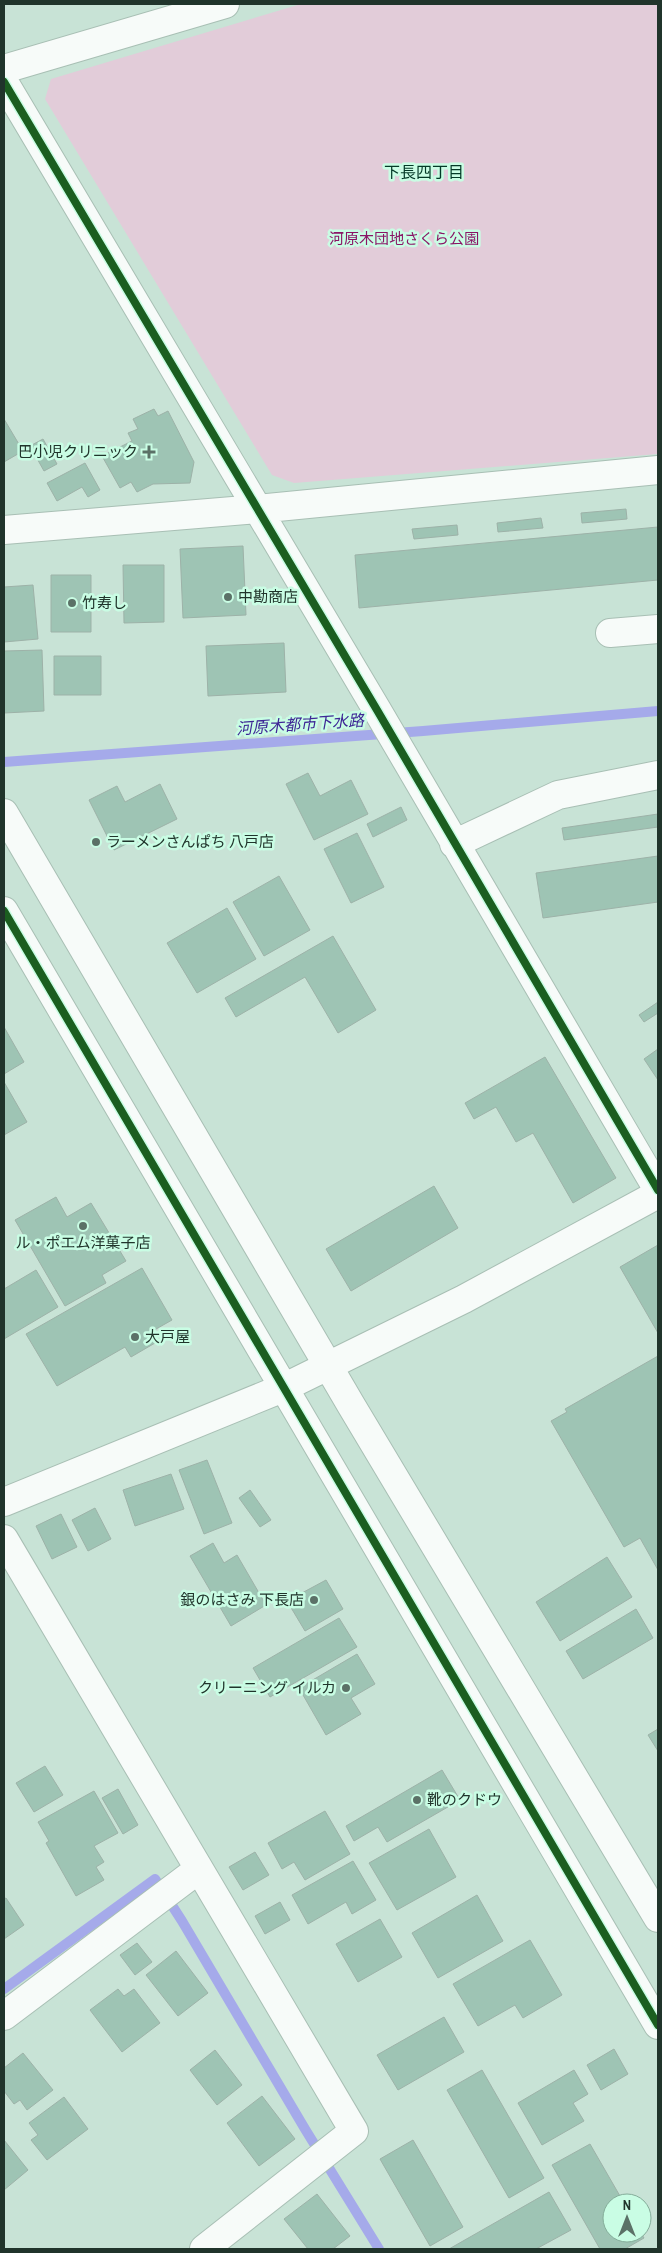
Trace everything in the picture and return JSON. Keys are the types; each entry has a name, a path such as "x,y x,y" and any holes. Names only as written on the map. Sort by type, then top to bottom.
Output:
{"street":[{"path":"4,69 225,4"},
{"path":"4,82 377,710 658,1190"},
{"path":"4,530 257,510 658,470"},
{"path":"610,633 658,629"},
{"path":"454,844 558,795 658,775"},
{"path":"4,813 328,1366 658,1918"},
{"path":"4,911 658,2025"},
{"path":"4,1502 283,1388 464,1299 658,1194"},
{"path":"4,1539 354,2131 204,2249"},
{"path":"4,2016 199,1869"}],"green space":[{"name":"河原木団地さくら公園","path":"301,4 658,4 658,454 294,483 272,475 45,99 51,79"}],"building":[{"path":"154,409 158,416 168,411 194,462 190,483 153,484 137,492 131,482 120,488 102,456 132,441 128,433 138,429 133,419"},
{"path":"4,419 23,451 4,462"},
{"path":"43,439 57,464 44,471 30,446"},
{"path":"85,463 100,490 88,497 82,487 57,501 47,483"},
{"path":"626,509 627,519 582,523 581,513"},
{"path":"541,518 543,528 498,532 497,523"},
{"path":"457,525 458,535 414,539 412,529"},
{"path":"658,527 658,580 359,608 355,555"},
{"path":"243,546 246,615 183,618 180,549"},
{"path":"123,565 164,565 164,622 124,623"},
{"path":"51,575 91,575 91,632 51,632"},
{"path":"33,585 38,639 4,642 4,587"},
{"path":"284,643 286,692 208,696 206,646"},
{"path":"42,650 44,711 4,713 4,651"},
{"path":"54,656 101,656 101,695 54,695"},
{"path":"308,773 320,796 351,780 368,814 314,840 286,784"},
{"path":"160,784 177,819 114,850 89,800 117,786 125,802"},
{"path":"401,807 407,820 373,837 367,824"},
{"path":"658,814 658,827 564,840 562,828"},
{"path":"357,833 384,887 351,903 324,849"},
{"path":"658,856 658,902 543,918 536,873"},
{"path":"279,876 310,930 264,956 233,902"},
{"path":"227,908 256,959 197,993 167,943"},
{"path":"333,936 376,1010 338,1033 305,977 236,1017 225,998"},
{"path":"658,1002 658,1013 644,1022 639,1015"},
{"path":"4,1027 24,1062 4,1074"},
{"path":"658,1049 658,1080 644,1059"},
{"path":"545,1057 616,1178 573,1203 533,1133 516,1142 496,1107 474,1119 465,1103"},
{"path":"4,1082 27,1122 4,1135"},
{"path":"434,1186 458,1228 351,1291 326,1249"},
{"path":"56,1197 67,1217 91,1203 126,1261 102,1275 106,1283 65,1306 15,1220"},
{"path":"658,1245 658,1333 620,1267"},
{"path":"142,1268 172,1320 149,1333 155,1343 131,1357 125,1347 57,1386 26,1334"},
{"path":"36,1270 58,1307 4,1339 4,1289"},
{"path":"658,1356 658,1570 640,1538 624,1547 551,1421 567,1412 565,1409"},
{"path":"207,1460 232,1523 204,1534 179,1470"},
{"path":"171,1474 184,1509 135,1526 123,1490"},
{"path":"250,1490 271,1520 260,1527 239,1498"},
{"path":"95,1508 111,1539 88,1551 72,1520"},
{"path":"61,1514 77,1547 52,1559 36,1526"},
{"path":"213,1543 224,1563 237,1555 266,1605 231,1626 190,1556"},
{"path":"607,1557 632,1597 560,1641 536,1602"},
{"path":"326,1580 343,1609 305,1631 287,1601"},
{"path":"636,1609 653,1638 583,1679 566,1651"},
{"path":"339,1618 357,1647 270,1697 253,1668"},
{"path":"357,1654 375,1684 351,1698 361,1714 326,1735 299,1688"},
{"path":"658,1729 658,1751 648,1735"},
{"path":"45,1766 63,1795 34,1812 16,1783"},
{"path":"442,1770 460,1800 387,1842 378,1827 354,1841 346,1826"},
{"path":"118,1789 138,1825 123,1834 102,1798"},
{"path":"94,1791 118,1833 94,1846 104,1862 96,1867 104,1880 76,1896 46,1843 49,1841 38,1822"},
{"path":"325,1811 350,1854 305,1880 294,1862 282,1869 268,1843"},
{"path":"429,1829 456,1877 397,1910 369,1863"},
{"path":"255,1852 269,1875 243,1890 229,1867"},
{"path":"353,1861 376,1900 352,1914 346,1902 308,1924 292,1895"},
{"path":"477,1895 503,1941 438,1978 412,1933"},
{"path":"6,1898 24,1925 4,1939 4,1899"},
{"path":"280,1902 290,1920 265,1934 255,1916"},
{"path":"380,1919 402,1957 358,1982 336,1944"},
{"path":"530,1940 562,1995 523,2018 515,2005 478,2026 453,1984"},
{"path":"137,1943 152,1962 135,1975 120,1955"},
{"path":"176,1951 208,1993 178,2016 146,1975"},
{"path":"118,1989 124,1996 134,1989 160,2023 122,2052 90,2010"},
{"path":"444,2017 464,2052 398,2090 377,2055"},
{"path":"614,2049 628,2074 601,2090 587,2065"},
{"path":"215,2050 242,2085 217,2105 190,2070"},
{"path":"23,2053 53,2090 27,2110 20,2100 14,2104 4,2091 4,2068"},
{"path":"482,2070 544,2178 509,2198 447,2090"},
{"path":"574,2070 588,2094 573,2103 584,2121 542,2145 518,2103"},
{"path":"262,2096 295,2139 259,2166 227,2123"},
{"path":"64,2097 88,2129 47,2160 31,2140 38,2135 29,2123"},
{"path":"4,2140 28,2170 4,2190"},
{"path":"413,2140 463,2227 430,2246 380,2159"},
{"path":"590,2144 618,2193 602,2193 602,2243 635,2243 625,2249 600,2249 552,2165"},
{"path":"549,2192 571,2230 536,2249 449,2249"},
{"path":"317,2194 350,2236 333,2249 308,2249 284,2219"}],"waterway":[{"name":"河原木都市下水路","path":"4,762 423,731 658,711"},
{"path":"4,1989 155,1879 379,2249"}],"cycle path":[{"path":"4,82 377,710 658,1190"},
{"path":"4,911 658,2025"}],"place":[{"name":"巴小児クリニック","path":"149,452"},
{"name":"中勘商店","path":"228,597"},
{"name":"竹寿し","path":"72,603"},
{"name":"ラーメンさんぱち 八戸店","path":"96,842"},
{"name":"ル・ポエム洋菓子店","path":"83,1226"},
{"name":"大戸屋","path":"135,1337"},
{"name":"銀のはさみ 下長店","path":"314,1600"},
{"name":"クリーニング イルカ","path":"346,1688"},
{"name":"靴のクドウ","path":"417,1800"}],"district":[{"name":"下長四丁目","path":"424,172"}]}
